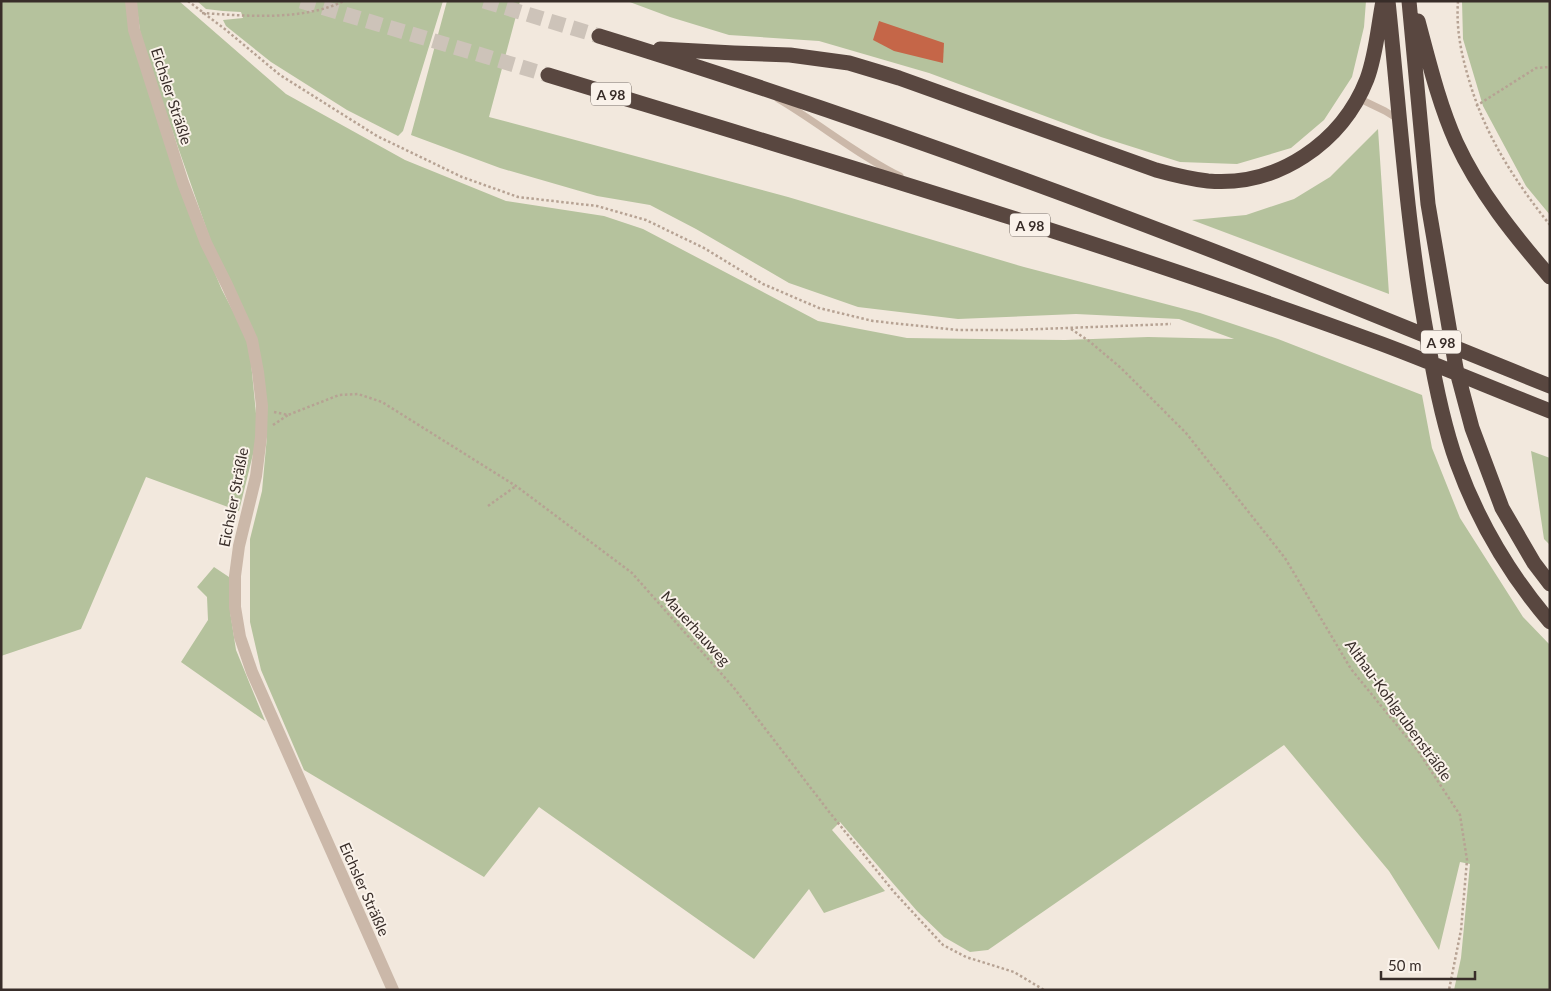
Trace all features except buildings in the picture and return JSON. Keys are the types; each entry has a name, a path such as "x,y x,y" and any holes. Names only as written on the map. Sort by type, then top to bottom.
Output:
{"highway":[{"path":"636,47 790,55 849,63 899,78 1156,170 1187,178 1210,181 1240,180 1265,175 1288,166 1312,151 1333,133 1348,116 1367,78 1372,62 1382,1"},
{"path":"1388,1 1417,283 1434,378 1447,434 1468,490 1486,528 1526,593 1550,622"},
{"path":"1409,1 1428,204 1456,368 1472,428 1502,508 1534,563 1550,584"},
{"path":"1413,1 1437,88 1456,141 1487,196 1550,277"},
{"name":"A 98","path":"598,36 748,83 1089,203 1550,386"},
{"name":"A 98","path":"548,75 847,165 1156,265 1384,345 1550,411"}],"street":[{"name":"Eichsler Sträßle","path":"131,1 134,30 184,183 206,243 252,340 258,372 262,406 261,437 256,476 239,546 235,576 235,607 240,637 252,672 393,990"}],"lane":[{"path":"748,83 805,115 894,173 938,195"},
{"path":"1358,98 1385,110 1400,121"}],"path":[{"path":"188,1 280,75 377,136 462,176 518,197 597,206 646,220 704,248 763,284 819,308 873,321 958,330 1171,324"},
{"path":"201,12 277,15 316,11 344,1"},
{"path":"1458,1 1458,34 1476,106 1498,152 1529,199 1550,225"},
{"path":"1476,106 1536,68 1550,67"},
{"name":"Althau-Kohlgrubensträßle","path":"1069,328 1089,341 1121,368 1192,441 1285,558 1351,669 1418,751 1460,815 1466,860 1461,930 1449,990"},
{"name":"Mauerhauweg","path":"262,406 272,411 288,414 339,395 358,394 382,402 516,486 632,573 734,688 824,806 888,884 943,945 966,957 1014,972 1044,990"},
{"path":"488,506 516,486"}],"green space":[{"path":"1,1 127,1 203,245 222,290 249,342 258,434 239,511 146,477 81,629 1,656"},
{"path":"136,1 179,1 286,94 405,160 506,201 604,216 643,229 818,321 907,338 1065,340 1148,337 1234,339 1179,319 1076,314 958,319 858,307 789,283 696,229 650,205 597,196 500,168 411,135 447,1 520,1 489,117 788,197 1024,267 1200,313 1278,339 1422,395 1432,448 1460,518 1523,617 1550,645 1550,990 1454,990 1461,958 1470,864 1460,862 1439,950 1389,871 1284,745 988,950 970,952 944,937 917,911 840,822 832,830 885,891 824,913 809,889 754,959 539,807 484,877 304,770 261,670 250,622 250,539 262,491 267,436 261,372 210,239 149,64 140,31"},
{"path":"197,1 443,1 403,131 398,136 347,110 271,62 226,26 223,20 243,18 241,12 206,9"},
{"path":"627,1 1366,1 1364,27 1352,77 1324,120 1291,148 1237,164 1180,162 1101,137 929,73 819,41 729,35 670,17"},
{"path":"1462,1 1550,1 1550,215 1526,186 1483,106 1463,39"},
{"path":"1378,129 1389,294 1192,220 1246,215 1294,199 1330,177"},
{"path":"1531,451 1550,458 1550,545 1544,539"},
{"path":"214,567 229,577 230,611 236,650 265,721 181,662 208,620 207,597 197,587"}],"tunnel":[{"path":"301,1 548,75"},
{"path":"484,1 599,36"}]}
